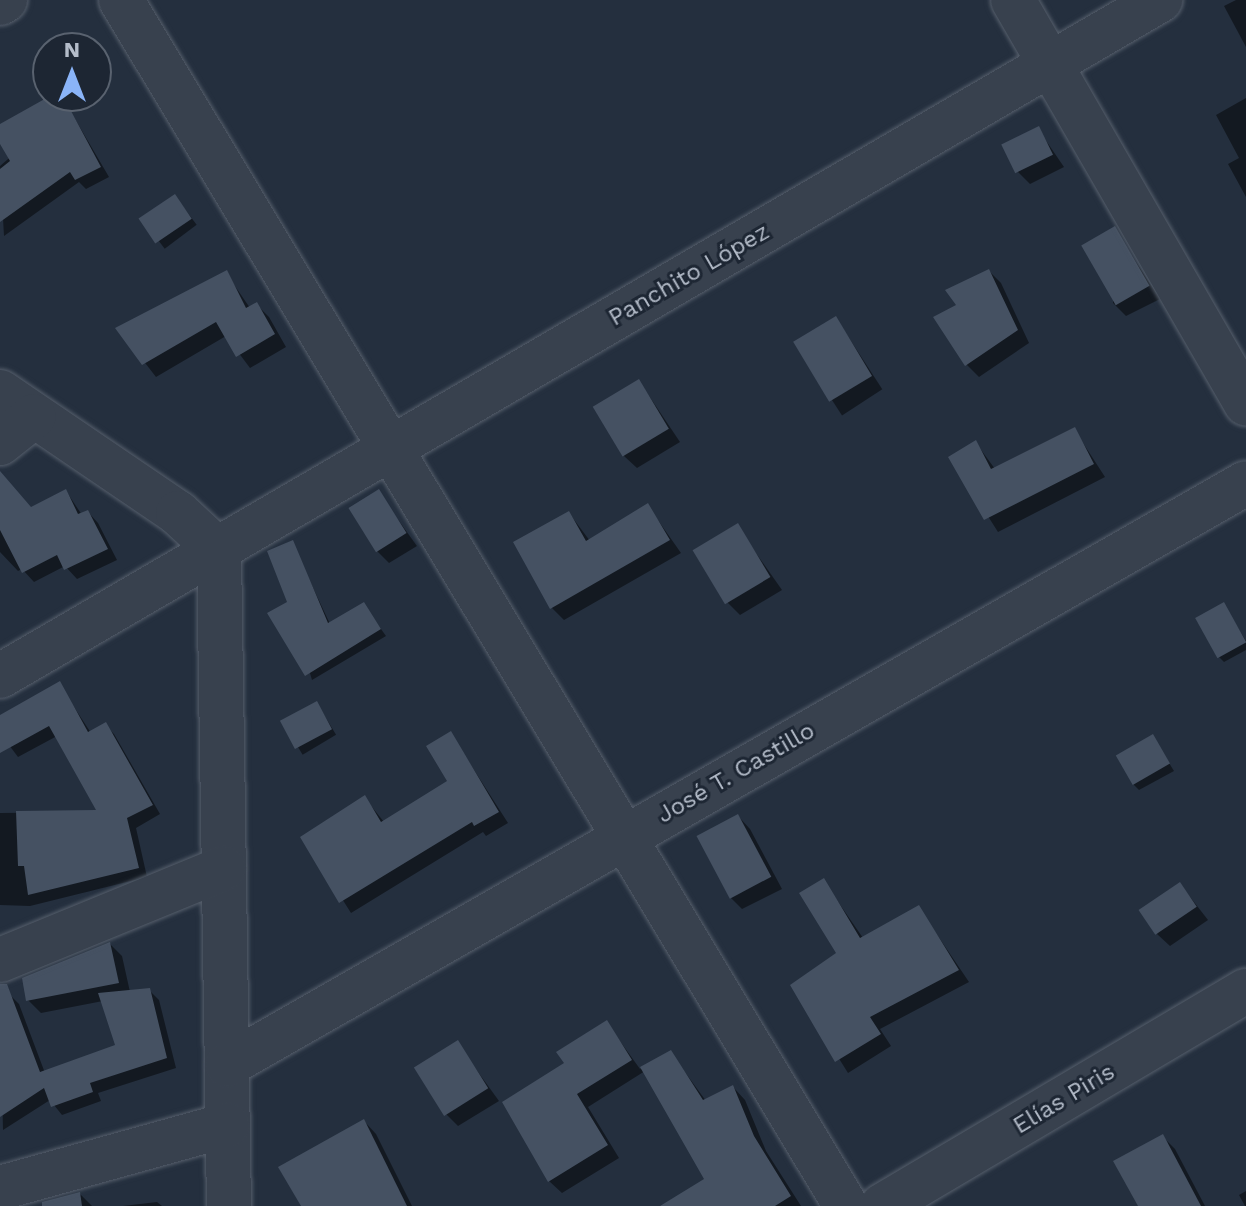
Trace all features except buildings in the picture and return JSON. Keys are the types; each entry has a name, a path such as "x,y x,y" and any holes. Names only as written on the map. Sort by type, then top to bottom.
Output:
{"street":[{"path":"121,0 389,449 627,835 846,1206"},
{"path":"1013,0 1246,403"},
{"name":"Panchito López","path":"0,676 1160,0"},
{"path":"0,443 17,404 178,513 219,551 229,1206"},
{"name":"José T. Castillo","path":"227,1065 1246,483"},
{"path":"0,960 224,868"},
{"name":"Elías Piris","path":"882,1206 1246,991"},
{"path":"0,1188 227,1125"}]}
